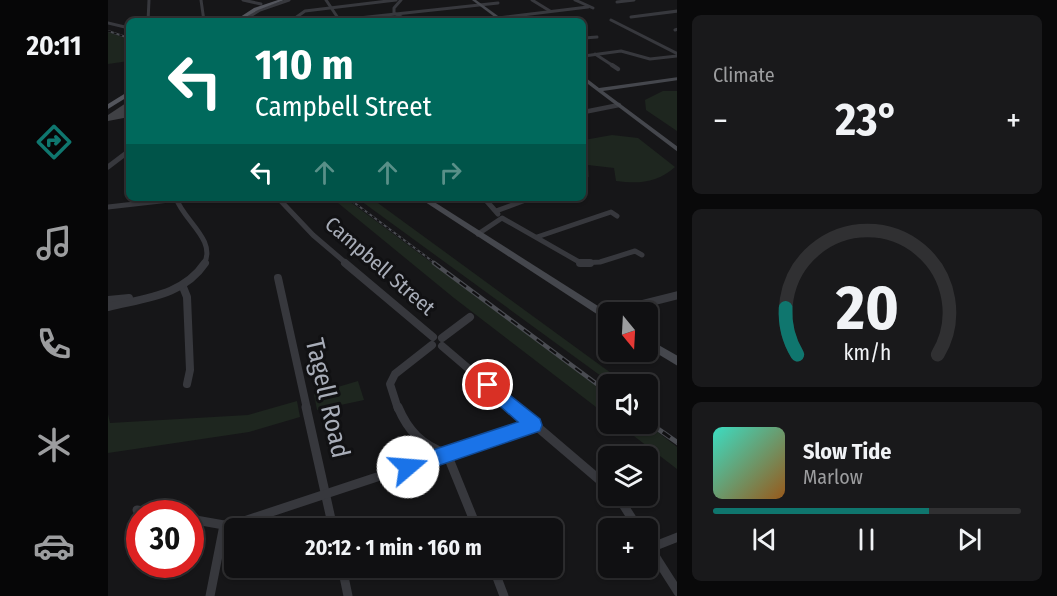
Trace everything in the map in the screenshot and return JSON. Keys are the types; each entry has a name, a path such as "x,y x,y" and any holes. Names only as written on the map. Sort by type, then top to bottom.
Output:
{"main road":[{"path":"235,18 260,3 274,0"},
{"path":"241,18 256,9 282,0"},
{"path":"109,105 126,90"},
{"path":"109,105 126,95"}],"street":[{"path":"148,18 149,0"},
{"path":"201,0 204,18"},
{"path":"243,0 260,3"},
{"path":"247,18 264,8 289,0"},
{"path":"326,0 339,18"},
{"path":"295,18 305,11 396,0"},
{"path":"395,14 394,8 401,0"},
{"path":"474,0 497,18"},
{"path":"532,0 551,12"},
{"path":"575,0 593,8"},
{"path":"617,2 634,0"},
{"path":"358,18 498,3"},
{"path":"513,18 588,7"},
{"path":"632,17 677,11"},
{"path":"395,14 404,18"},
{"path":"611,20 677,55"},
{"path":"108,22 126,27"},
{"path":"586,38 597,37"},
{"path":"586,56 621,51 651,59 677,55"},
{"path":"595,54 618,69"},
{"path":"602,91 677,78"},
{"path":"586,80 677,149"},
{"path":"586,112 619,105"},
{"path":"108,167 126,153"},
{"path":"108,207 159,201"},
{"path":"108,307 183,287 202,268 208,249 201,235 182,214 177,201"},
{"name":"Campbell Street","path":"281,201 313,235 432,341"},
{"path":"428,201 598,308"},
{"path":"486,201 502,218 581,263 600,262 635,251 642,255"},
{"path":"496,211 523,201"},
{"path":"537,237 612,212"},
{"path":"478,234 502,218"},
{"name":"Tagell Road","path":"278,278 331,518"},
{"path":"183,287 187,297 190,370 187,384"},
{"path":"654,302 677,295"},
{"path":"108,300 145,298"},
{"path":"447,454 437,452 408,431 390,384 395,374 432,341 442,342 470,317"},
{"name":"Campbell Street","path":"442,342 598,479"},
{"path":"658,349 677,361"},
{"path":"253,518 534,425"},
{"path":"447,454 473,518"},
{"path":"204,521 224,525 210,596"},
{"path":"658,543 677,537"},
{"path":"658,560 677,590"},
{"path":"344,578 348,596"},
{"path":"497,578 504,596"}],"shaded area":[{"path":"108,32 126,38 126,61 108,64"},
{"path":"663,91 677,91 677,131 646,110 645,100"},
{"path":"612,135 638,138 675,167 654,179 632,182 616,181 614,168 588,165 589,177 586,177 586,140"},
{"path":"336,201 349,201 598,387 598,409 454,298"},
{"path":"361,201 375,201 612,374 598,374"},
{"path":"358,381 364,400 317,410 314,394"},
{"path":"297,401 300,417 249,432 108,453 108,414 110,423 248,415"},
{"path":"658,432 677,447 677,469 658,454 658,446 647,446 631,434"}],"building":[{"path":"126,103 126,118 108,121 108,115"}],"railway":[{"path":"108,31 126,37"},
{"path":"352,201 436,264"},
{"path":"434,263 598,385"},
{"path":"658,429 677,442"}],"route":[{"path":"408,467 534,425 488,385"}]}
